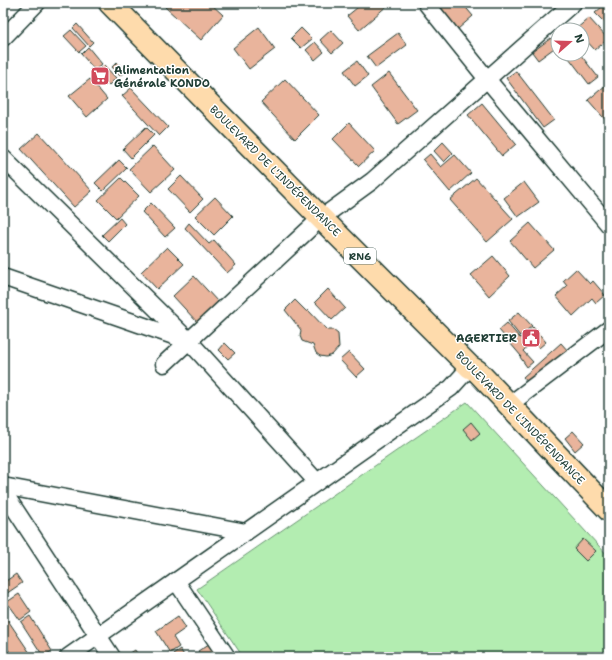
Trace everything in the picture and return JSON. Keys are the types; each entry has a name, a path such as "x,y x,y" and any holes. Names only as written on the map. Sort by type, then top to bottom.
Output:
{"highway":[{"name":"BOULEVARD DE L'INDÉPENDANCE","path":"110,3 321,218 470,366 477,371 609,510"}],"street":[{"path":"3,38 37,3"},
{"path":"426,3 609,226"},
{"path":"164,364 321,218 372,181 573,3"},
{"path":"3,158 190,341 317,482"},
{"path":"3,277 190,341"},
{"path":"509,405 609,329"},
{"path":"68,657 450,388 470,366"},
{"path":"3,486 246,532"},
{"path":"3,491 112,657"},
{"path":"176,582 227,657"}],"green space":[{"path":"467,402 609,557 609,657 243,657 197,589"}],"building":[{"path":"168,3 210,3 223,15 201,40 165,7"},
{"path":"363,3 386,3 388,5 359,30 347,16"},
{"path":"436,3 462,3 473,16 458,29"},
{"path":"603,6 609,12 609,27 595,13"},
{"path":"589,18 608,39 595,50 590,45 590,22 584,22"},
{"path":"77,24 93,42 89,46 73,28"},
{"path":"259,27 275,49 249,69 233,48"},
{"path":"301,28 312,39 301,48 291,38"},
{"path":"71,30 86,46 79,52 64,36"},
{"path":"331,30 343,43 332,53 320,40"},
{"path":"398,33 407,45 376,68 367,56"},
{"path":"550,39 550,51 538,60 532,52"},
{"path":"315,42 324,52 315,60 306,50"},
{"path":"88,47 102,64 95,70 81,54"},
{"path":"357,61 368,76 355,86 344,71"},
{"path":"117,62 125,71 120,76 112,67"},
{"path":"572,62 586,62 598,77 589,84"},
{"path":"104,65 116,78 109,85 97,72"},
{"path":"516,71 554,120 543,128 506,78"},
{"path":"389,73 417,110 398,124 371,87"},
{"path":"90,79 107,99 87,117 69,96"},
{"path":"285,79 319,115 295,139 261,102"},
{"path":"606,85 609,89 609,124 588,100"},
{"path":"131,88 168,127 159,136 122,96"},
{"path":"482,103 516,144 502,156 468,115"},
{"path":"349,123 375,151 359,166 333,139"},
{"path":"146,127 154,135 131,158 123,149"},
{"path":"39,133 92,191 74,207 21,149"},
{"path":"443,142 453,153 444,162 434,151"},
{"path":"153,146 175,170 151,192 129,169"},
{"path":"430,154 441,167 455,155 471,173 450,192 423,160"},
{"path":"119,160 127,168 103,191 95,183"},
{"path":"181,176 203,199 190,212 168,189"},
{"path":"121,178 139,196 116,218 98,200"},
{"path":"476,178 513,219 487,242 450,200"},
{"path":"524,182 539,202 518,217 504,198"},
{"path":"215,197 233,216 214,235 195,216"},
{"path":"151,203 175,228 165,237 142,212"},
{"path":"120,218 125,224 108,241 102,235"},
{"path":"189,223 209,244 214,240 236,265 227,273 185,228"},
{"path":"530,223 554,250 533,268 510,241"},
{"path":"167,247 184,264 157,289 141,272"},
{"path":"493,256 510,276 489,296 471,275"},
{"path":"576,269 590,284 593,281 605,295 596,303 592,298 573,316 556,296 567,286 563,281"},
{"path":"194,276 218,302 197,322 173,296"},
{"path":"328,289 345,308 332,320 315,302"},
{"path":"295,300 307,312 308,310 327,330 333,330 338,334 339,347 332,355 326,357 320,356 316,353 313,345 302,341 300,336 301,330 285,310"},
{"path":"519,312 532,326 520,336 508,321"},
{"path":"507,323 520,338 533,327 546,342 539,348 533,341 523,351 533,362 527,367 520,357 521,356 499,330"},
{"path":"225,343 235,353 228,359 219,350"},
{"path":"561,343 569,352 530,385 523,377"},
{"path":"349,352 365,369 356,377 340,360"},
{"path":"471,422 480,433 472,440 463,429"},
{"path":"573,431 584,443 575,451 565,438"},
{"path":"583,539 596,551 586,561 574,549"},
{"path":"16,574 22,583 3,596 3,583"},
{"path":"19,594 31,612 20,620 7,602"},
{"path":"3,613 32,656 13,657 3,642"},
{"path":"30,616 52,651 43,656 21,622"},
{"path":"178,616 186,628 173,637 179,647 170,653 156,631"},
{"path":"212,642 223,657 202,657 198,651"},
{"path":"180,649 185,657 174,657 173,654"},
{"path":"135,650 139,657 124,657"}],"place":[{"name":"Alimentation Générale KONDO","path":"100,76"},
{"name":"AGERTIER","path":"531,338"}]}
